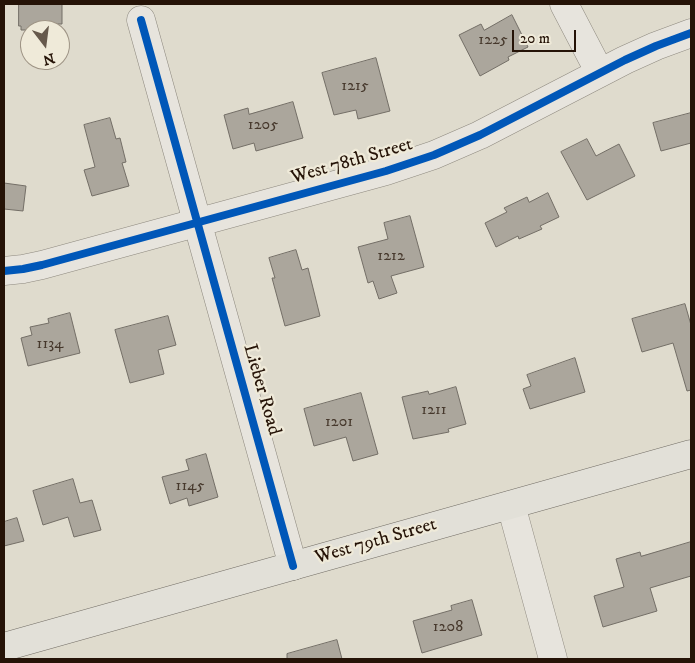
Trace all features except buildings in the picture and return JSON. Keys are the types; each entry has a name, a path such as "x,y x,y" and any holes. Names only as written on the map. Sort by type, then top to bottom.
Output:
{"main road":[{"name":"West 79th Street","path":"4,647 691,454"}],"street":[{"path":"564,4 600,73"},
{"name":"Lieber Road","path":"140,20 293,566"},
{"name":"West 78th Street","path":"4,271 42,265 386,171 434,155 480,135 656,46 691,33"},
{"path":"512,505 553,659"}],"cycle path":[{"path":"141,20 293,566"},
{"path":"4,271 42,265 386,171 434,155 480,135 625,60 691,33"}]}
